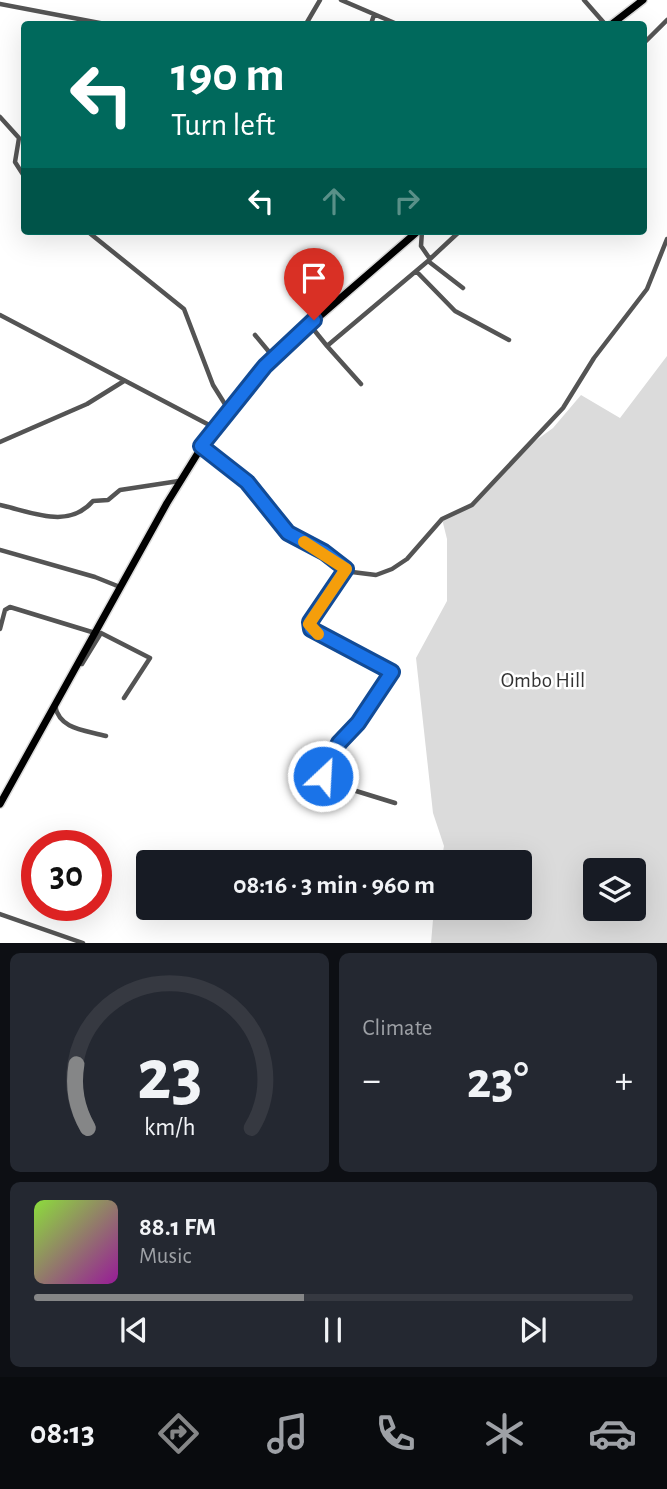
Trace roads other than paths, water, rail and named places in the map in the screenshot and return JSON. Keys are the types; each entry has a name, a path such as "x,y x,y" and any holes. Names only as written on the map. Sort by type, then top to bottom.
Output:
{"highway":[{"path":"616,21 643,0"},
{"path":"0,804 2,795 96,634 179,481 214,428 276,354 415,235"}],"street":[{"path":"308,21 320,0"},
{"path":"341,0 389,21"},
{"path":"584,0 602,21"},
{"path":"0,4 89,21"},
{"path":"372,21 374,15"},
{"path":"647,40 667,20"},
{"path":"0,117 19,138 15,162 21,171"},
{"path":"92,235 184,309 213,385 228,409"},
{"path":"420,235 421,244 429,260 463,288"},
{"path":"327,346 456,235"},
{"path":"201,446 247,482 288,533 324,552 346,569 376,575 400,565 436,524 446,516 469,508 512,466 562,408 594,358 647,289 667,239"},
{"path":"416,271 455,311 509,340"},
{"path":"0,315 214,428"},
{"path":"310,324 361,384"},
{"path":"255,335 270,353 276,354"},
{"path":"0,442 87,404 124,381"},
{"path":"0,505 53,517 71,517 86,510 93,501 108,500 118,491 179,481"},
{"path":"0,550 96,577 120,587"},
{"path":"346,569 310,622 310,628 392,673 358,723 339,743 323,776 327,782 395,803"},
{"path":"0,629 5,611 10,607 96,634"},
{"path":"106,736 68,726 57,718 55,705 101,633 150,658 124,698"},
{"path":"0,914 83,943"}],"park label":[{"name":"Ombo Hill","path":"543,680"}]}
